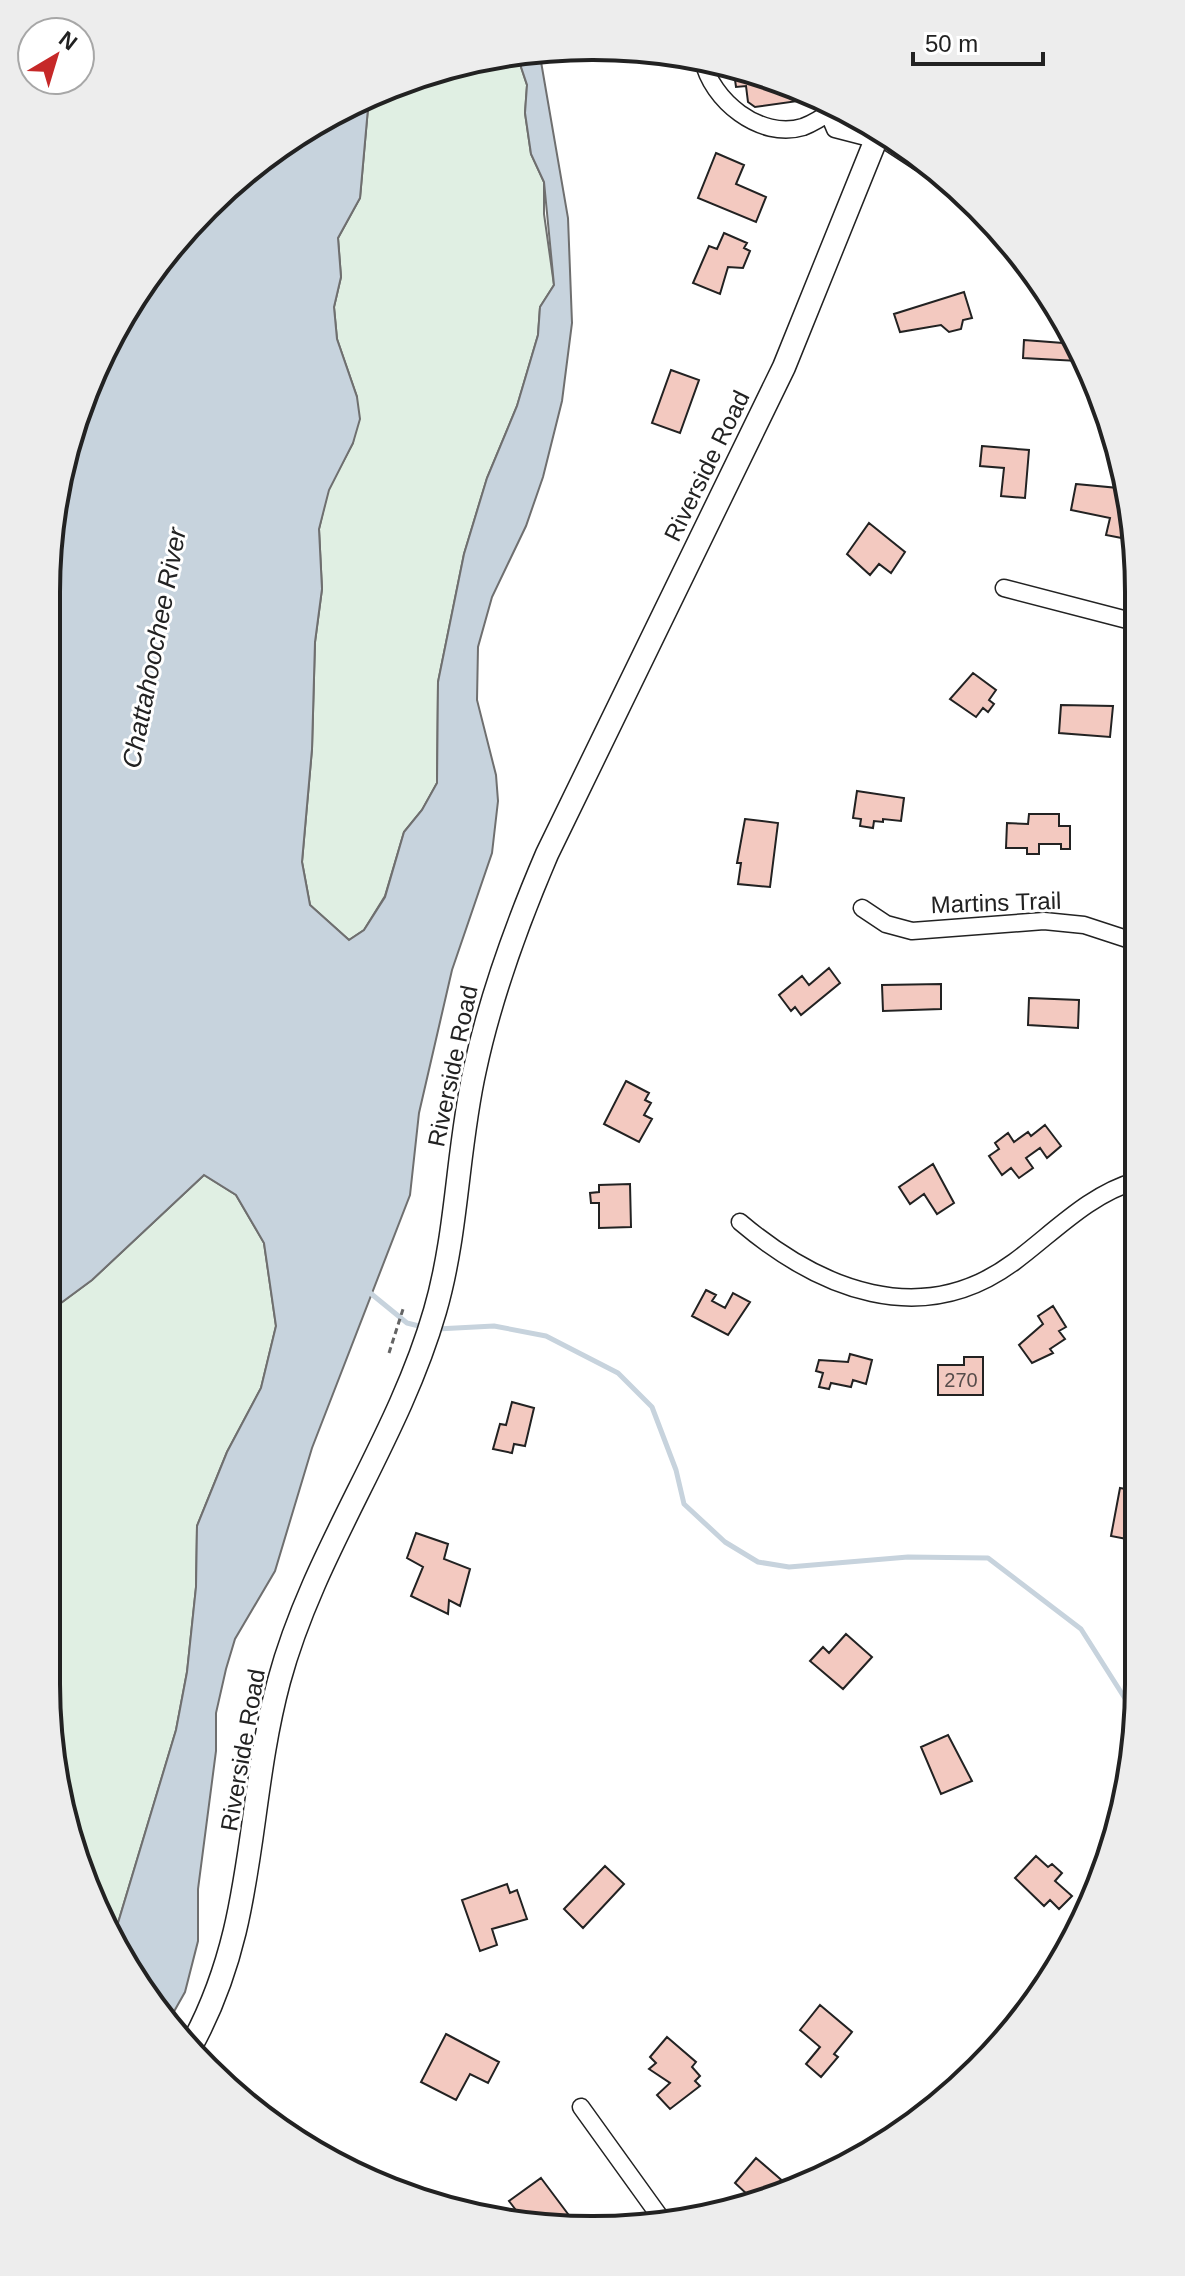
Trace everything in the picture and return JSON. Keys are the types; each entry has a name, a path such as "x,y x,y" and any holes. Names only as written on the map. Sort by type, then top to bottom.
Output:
{"street":[{"path":"706,72 721,96 752,121 782,129 802,127 819,111"},
{"path":"828,115 835,129 854,136 867,136"},
{"name":"Riverside Road","path":"195,2038 225,1972 240,1917 279,1679 303,1613 406,1393 435,1311 450,1241 474,1069 494,994 518,923 547,854 784,367 875,142"},
{"path":"1004,588 1125,619"},
{"name":"Martins Trail","path":"862,908 886,924 912,931 1044,921 1084,925 1125,938"},
{"path":"740,1222 776,1253 826,1278 886,1297 924,1299 955,1293 990,1278 1089,1204 1125,1186"},
{"path":"581,2107 656,2212"}],"path":[{"path":"389,1353 404,1306"}],"green space":[{"path":"520,65 527,85 525,113 531,154 544,182 544,214 554,285 540,307 538,335 517,406 487,478 464,554 438,682 437,783 422,810 404,832 385,896 364,930 349,940 310,905 302,862 312,749 315,642 322,589 319,529 328,490 353,443 357,397 337,339 334,307 341,277 338,238 360,198 368,110 421,88 455,78"},
{"path":"204,1175 236,1195 264,1243 276,1326 261,1388 227,1452 197,1526 196,1587 187,1672 176,1730 118,1924 88,1855 78,1821 61,1718 60,1304 92,1280"}],"water":[{"name":"Chattahoochee River","path":"541,63 568,218 572,323 562,401 543,477 526,526 492,597 478,647 477,700 496,775 498,801 492,853 452,970 419,1113 410,1195 312,1448 275,1571 235,1639 226,1669 216,1713 216,1751 198,1889 198,1941 185,1992 174,2012 131,1950 118,1924 176,1730 187,1672 196,1587 197,1526 227,1452 261,1388 276,1326 264,1243 236,1195 204,1175 92,1280 60,1304 60,592 70,489 88,421 115,357 131,326 170,268 216,216 268,170 326,131 368,110 360,198 338,238 341,277 334,307 337,339 357,397 360,419 353,443 329,490 319,529 322,589 315,642 312,749 302,862 310,905 349,940 364,930 385,897 404,832 422,810 437,783 438,682 464,554 487,478 517,406 538,335 540,307 554,285 544,182 531,154 525,113 527,85 520,65"}],"building":[{"path":"735,79 796,101 755,107 748,102 746,86 736,87"},
{"path":"716,153 744,165 736,184 766,197 756,222 698,198"},
{"path":"724,233 747,243 744,248 750,251 743,268 728,267 720,294 693,283 709,246 717,249"},
{"path":"964,292 972,318 963,320 961,329 949,332 941,325 900,332 894,314"},
{"path":"1024,340 1063,343 1072,361 1023,358"},
{"path":"671,370 699,380 680,433 652,423"},
{"path":"982,446 1029,450 1025,498 1001,496 1004,468 980,466"},
{"path":"1076,484 1115,488 1122,538 1106,535 1110,518 1071,510"},
{"path":"869,523 905,552 891,573 879,564 870,575 847,554"},
{"path":"973,673 996,690 989,700 994,704 988,712 983,708 976,717 950,699"},
{"path":"1061,705 1113,706 1110,737 1059,733"},
{"path":"857,791 904,798 901,821 883,819 883,822 874,821 873,828 860,826 861,819 853,818"},
{"path":"1029,814 1059,814 1059,826 1070,826 1070,849 1061,849 1061,844 1039,844 1039,854 1027,854 1027,848 1006,848 1007,823 1028,824"},
{"path":"745,819 778,823 770,887 738,884 741,863 737,863"},
{"path":"829,968 840,983 801,1015 795,1007 791,1011 779,995 802,976 809,985"},
{"path":"941,984 941,1009 883,1011 882,985"},
{"path":"1029,998 1079,1000 1078,1028 1028,1025"},
{"path":"626,1081 649,1093 645,1100 651,1103 644,1115 652,1119 639,1142 604,1124"},
{"path":"1045,1125 1061,1146 1047,1158 1040,1148 1026,1158 1033,1168 1019,1178 1011,1168 1002,1175 989,1156 999,1149 995,1143 1008,1133 1014,1142 1028,1132 1031,1136"},
{"path":"933,1164 954,1203 937,1214 924,1194 910,1204 899,1187"},
{"path":"630,1184 631,1227 599,1228 599,1203 591,1203 590,1193 599,1192 599,1185"},
{"path":"706,1290 716,1295 712,1301 725,1308 733,1293 750,1302 728,1335 692,1316"},
{"path":"1053,1306 1066,1327 1059,1331 1065,1339 1050,1349 1053,1353 1032,1363 1019,1345 1043,1324 1038,1316"},
{"path":"850,1354 872,1360 866,1384 853,1380 851,1387 831,1383 829,1389 819,1387 823,1373 816,1371 819,1360 848,1362"},
{"path":"964,1357 983,1357 983,1395 938,1395 938,1365 964,1365"},
{"path":"512,1402 534,1408 525,1446 514,1444 512,1453 493,1449 500,1424 506,1425"},
{"path":"1120,1488 1125,1489 1125,1539 1111,1536"},
{"path":"416,1533 448,1544 444,1559 470,1569 460,1606 449,1600 448,1614 411,1596 423,1567 407,1558"},
{"path":"846,1634 872,1657 843,1689 810,1661 823,1647 829,1653"},
{"path":"948,1735 972,1781 941,1794 921,1747"},
{"path":"1036,1856 1048,1867 1052,1864 1062,1873 1055,1881 1072,1896 1059,1909 1050,1900 1044,1906 1015,1878"},
{"path":"605,1866 624,1884 583,1928 564,1909"},
{"path":"507,1884 510,1893 517,1890 527,1919 492,1929 497,1945 480,1951 462,1900"},
{"path":"820,2005 852,2032 834,2054 838,2057 821,2077 806,2064 820,2047 800,2030"},
{"path":"446,2034 499,2062 488,2083 470,2074 456,2100 421,2082"},
{"path":"667,2037 696,2062 692,2067 700,2076 695,2081 700,2086 670,2109 657,2095 670,2083 649,2069 656,2063 650,2057"},
{"path":"756,2158 782,2181 746,2193 735,2183"},
{"path":"541,2178 569,2215 516,2210 509,2201"}],"waterway":[{"path":"369,1292 407,1323 423,1327"},
{"path":"437,1329 494,1326 546,1336 618,1373 652,1407 676,1470 684,1504 725,1542 758,1562 789,1567 908,1557 988,1558 1081,1629 1125,1698"}]}
